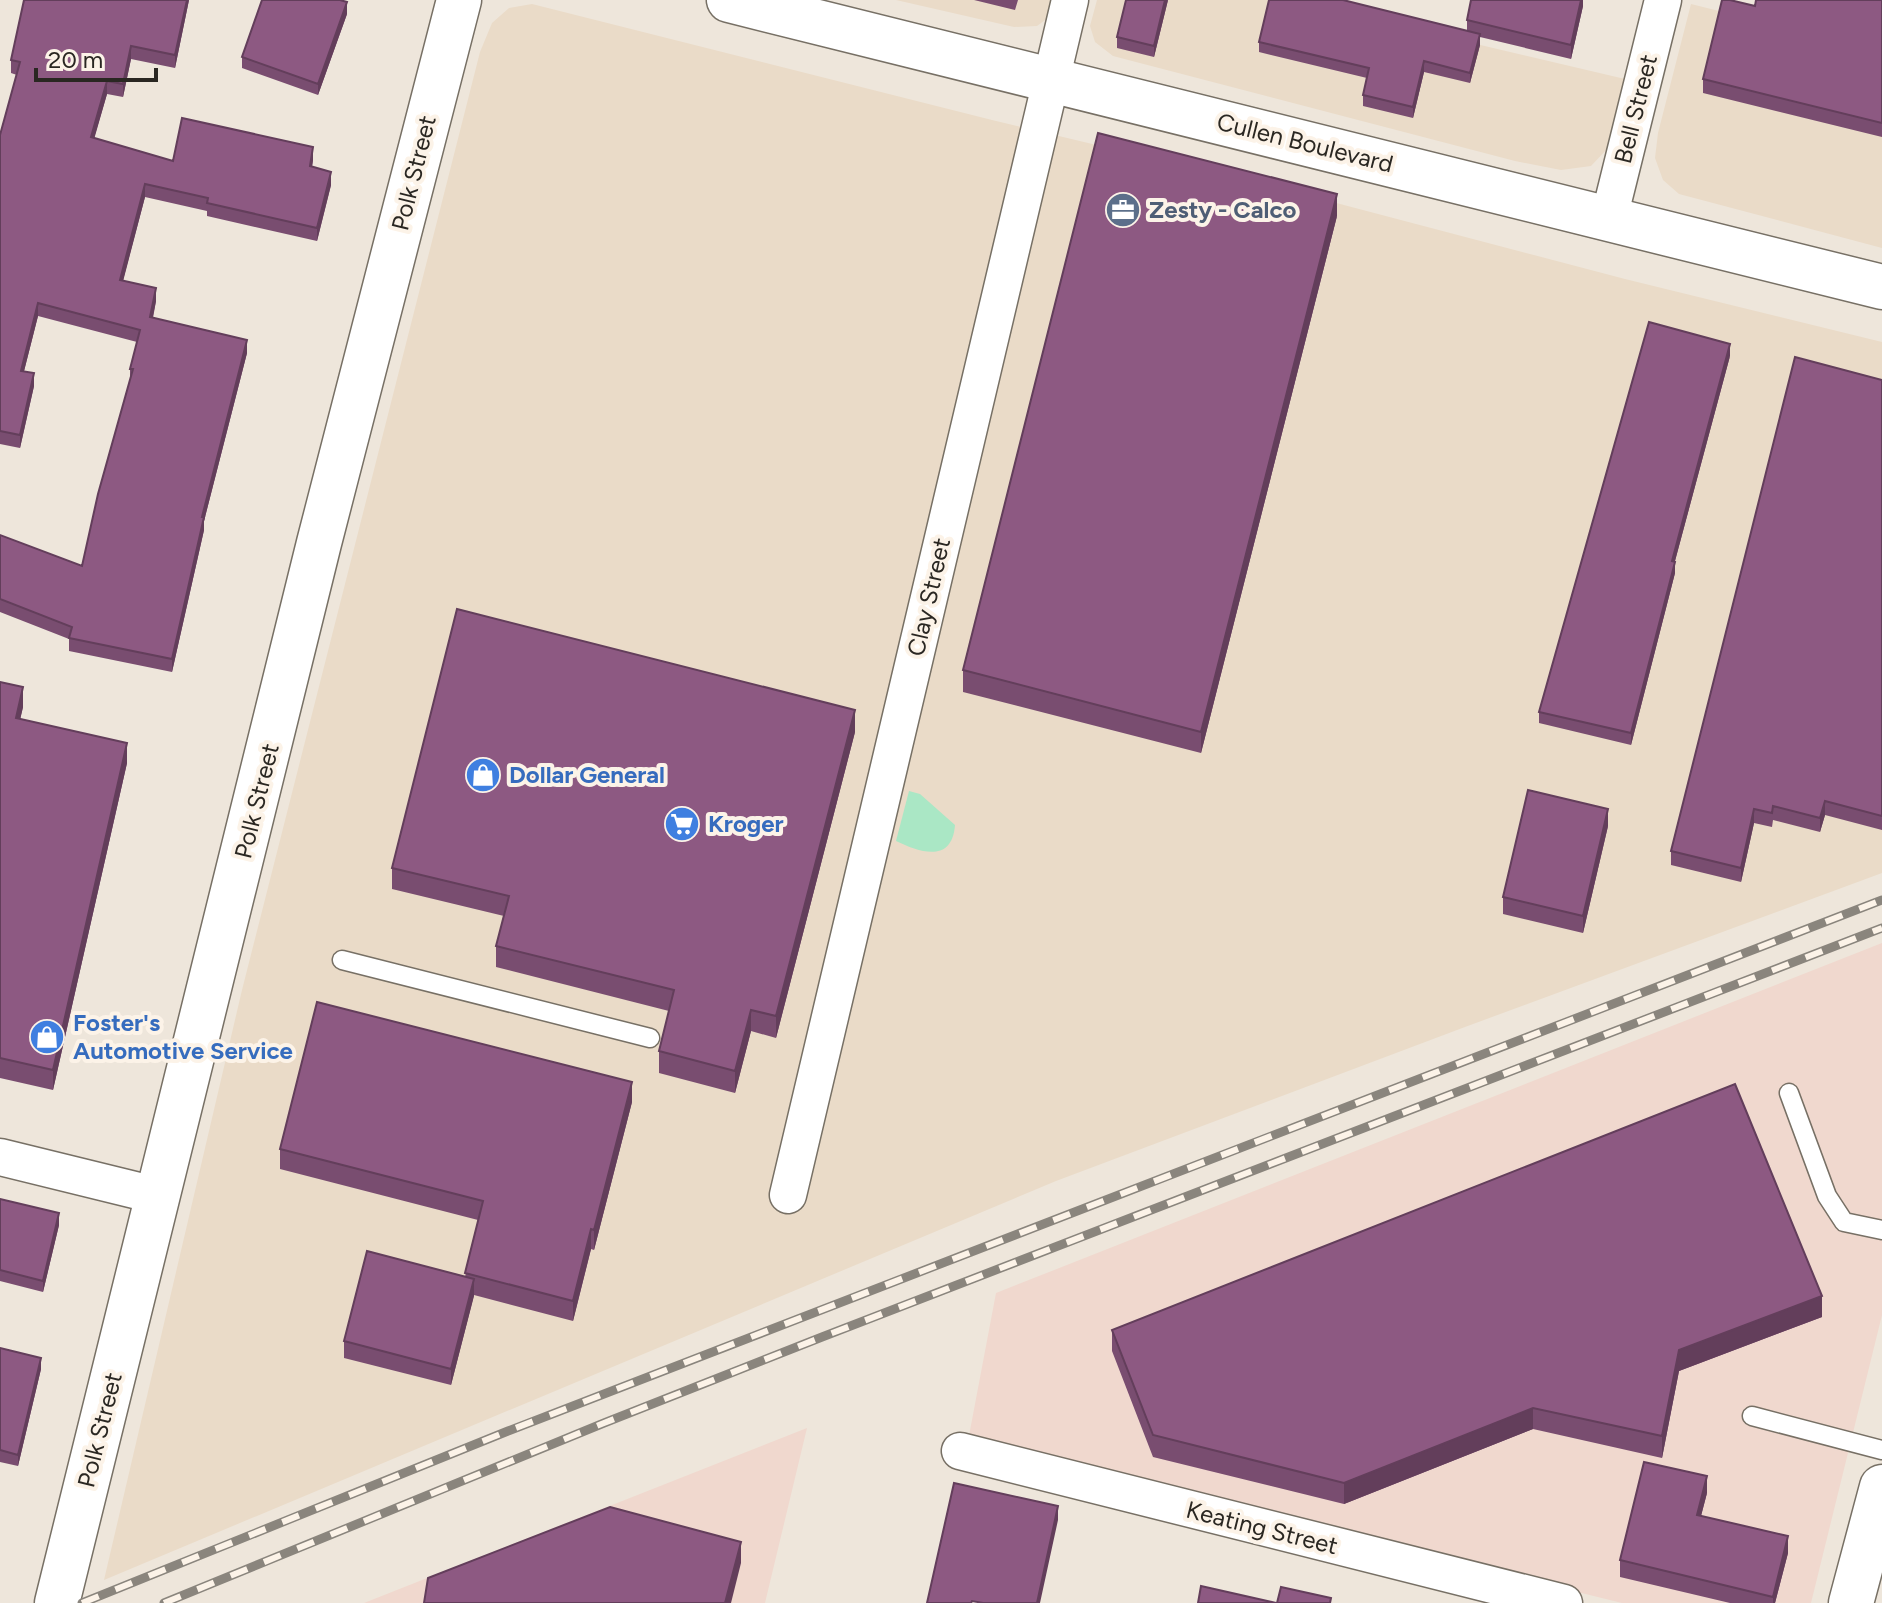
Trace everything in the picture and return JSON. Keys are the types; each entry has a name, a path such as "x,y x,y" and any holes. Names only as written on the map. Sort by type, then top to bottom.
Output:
{"main road":[{"name":"Polk Street","path":"57,1603 319,543 459,0"},
{"name":"Cullen Boulevard","path":"729,0 1882,287"},
{"path":"1851,1603 1875,1544 1882,1487"}],"street":[{"name":"Clay Street","path":"788,1195 1070,0"},
{"name":"Bell Street","path":"1609,218 1663,0"},
{"path":"0,1157 159,1196"},
{"name":"Keating Street","path":"960,1451 1564,1603"}],"lane":[{"path":"342,960 650,1038"},
{"path":"1789,1093 1827,1196 1844,1222 1882,1230"},
{"path":"1752,1416 1882,1450"}],"shaded area":[{"path":"896,0 1058,0 1048,18 1037,26 1014,27"},
{"path":"1097,0 1301,0 1625,79 1608,148 1591,166 1561,170 1515,161 1113,56 1095,42 1090,26"},
{"path":"532,4 992,120 1306,195 1625,279 1882,342 1882,873 1056,1181 104,1580 242,990 480,52 492,23 509,8"},
{"path":"1691,4 1882,52 1882,248 1679,194 1663,180 1655,158 1658,133"},
{"path":"1882,943 1882,1315 1811,1603 1622,1603 968,1441 996,1293"},
{"path":"807,1428 765,1603 364,1603"}],"green space":[{"path":"909,791 920,794 955,825 953,837 942,850 925,851 896,841"}],"building":[{"path":"24,0 187,0 175,55 131,46 123,84 107,81 91,137 173,161 182,118 313,147 310,166 331,172 317,228 207,203 208,198 145,184 120,280 156,288 150,317 247,340 202,517 172,659 69,638 72,627 0,599 0,535 82,566 98,494 133,369 130,369 140,330 38,303 21,371 34,373 20,435 0,431 0,135 20,62 11,60"},
{"path":"262,0 347,2 318,84 242,57"},
{"path":"1126,0 1165,0 1154,46 1117,37"},
{"path":"1269,0 1343,0 1480,34 1470,73 1424,61 1413,107 1363,95 1369,68 1259,42"},
{"path":"1471,0 1581,0 1571,45 1467,20"},
{"path":"1722,0 1755,6 1756,0 1882,0 1882,123 1703,79"},
{"path":"1098,133 1337,194 1201,732 963,670"},
{"path":"1649,322 1730,344 1672,561 1675,562 1631,733 1539,712"},
{"path":"1795,357 1882,380 1882,816 1825,801 1820,818 1773,806 1772,813 1754,809 1741,868 1671,851"},
{"name":"Kroger","path":"457,609 855,710 776,1016 751,1010 735,1071 659,1051 674,990 496,946 509,896 392,868"},
{"path":"0,682 23,687 16,718 127,743 53,1070 0,1058"},
{"path":"1528,790 1608,809 1583,916 1503,897"},
{"path":"317,1002 632,1082 573,1301 465,1273 483,1201 280,1149"},
{"path":"1735,1084 1822,1296 1679,1350 1662,1436 1533,1408 1344,1483 1153,1435 1112,1330"},
{"path":"0,1199 59,1213 43,1281 0,1270"},
{"path":"367,1251 474,1279 451,1369 344,1341"},
{"path":"0,1348 41,1358 18,1455 0,1450"},
{"path":"1644,1462 1707,1476 1697,1515 1788,1536 1773,1597 1620,1560"},
{"path":"954,1483 1058,1506 1037,1603 927,1603"},
{"path":"610,1507 741,1542 725,1603 424,1603 428,1578"},
{"path":"1201,1586 1276,1603 1198,1603"},
{"path":"1281,1587 1331,1598 1330,1603 1277,1603"}],"railway":[{"path":"82,1603 508,1431 1882,900"},
{"path":"164,1603 822,1337 1882,928"}],"place":[{"name":"Zesty - Calco","path":"1123,210"},
{"name":"Dollar General","path":"483,775"},
{"name":"Kroger","path":"682,824"},
{"name":"Foster's Automotive Service","path":"47,1037"}]}
